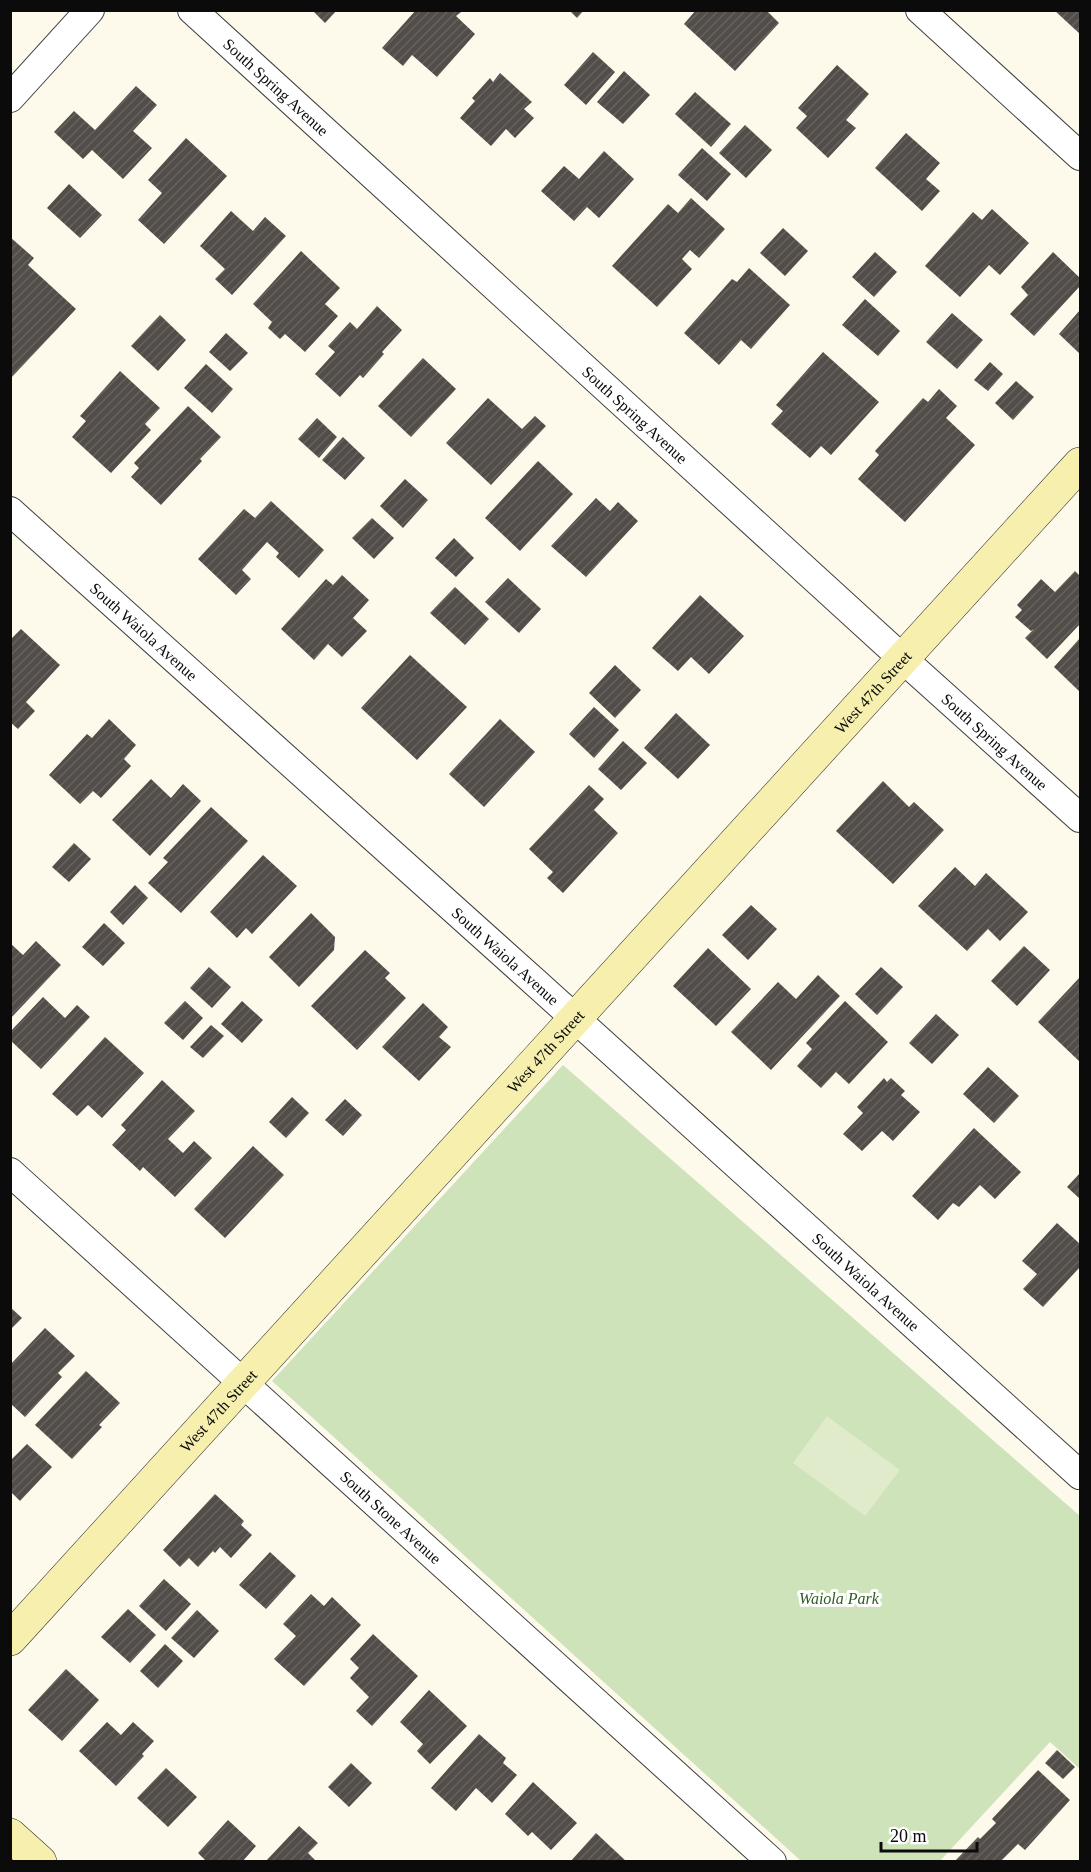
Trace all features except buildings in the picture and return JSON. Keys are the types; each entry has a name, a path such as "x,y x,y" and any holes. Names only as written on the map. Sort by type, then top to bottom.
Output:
{"main road":[{"name":"West 47th Street","path":"10,1639 1080,464"},
{"path":"10,1834 40,1862"}],"street":[{"path":"10,98 90,10"},
{"name":"South Spring Avenue","path":"192,10 1080,818"},
{"path":"920,10 1080,156"},
{"name":"South Waiola Avenue","path":"10,511 576,1018 1080,1475"},
{"name":"South Stone Avenue","path":"10,1172 772,1862"}],"green space":[{"name":"Waiola Park","path":"563,1065 1080,1516 1080,1769 1050,1742 940,1861 801,1861 272,1381"},
{"path":"827,1416 900,1470 865,1516 793,1463"}]}
